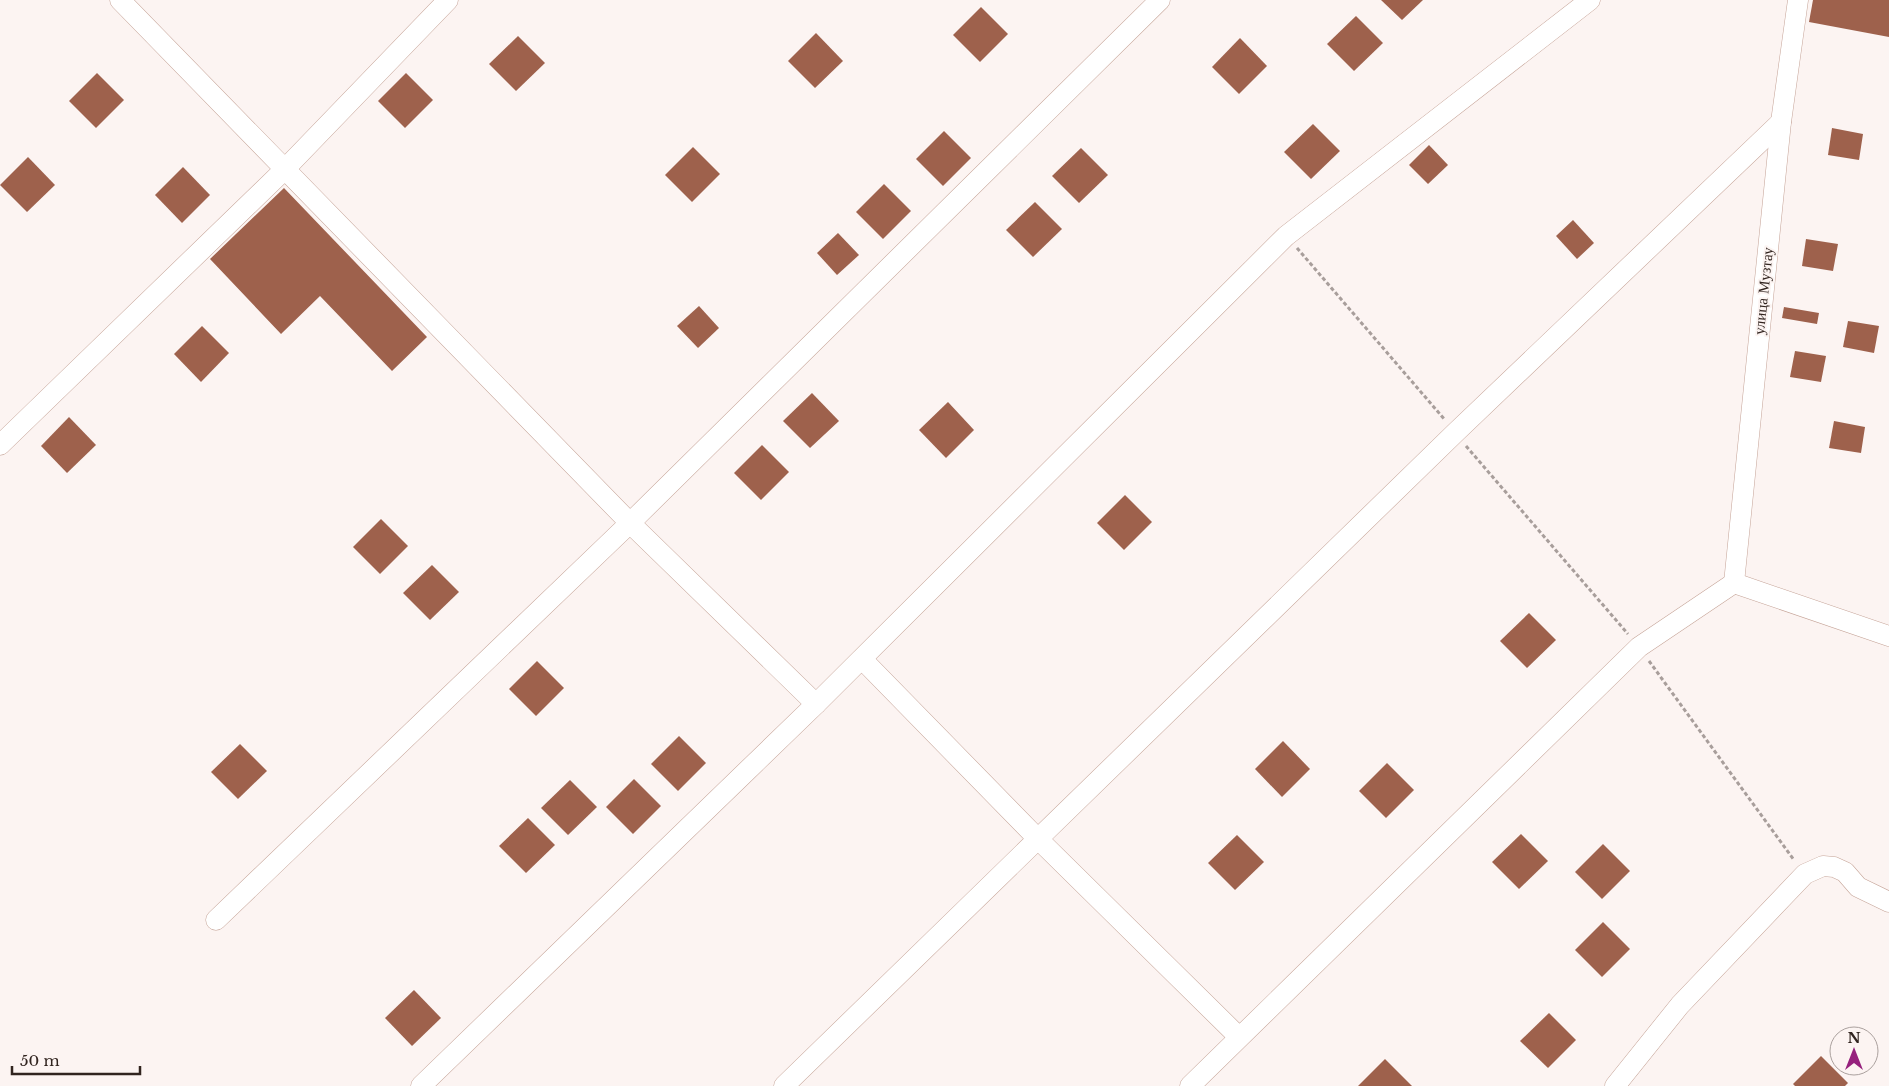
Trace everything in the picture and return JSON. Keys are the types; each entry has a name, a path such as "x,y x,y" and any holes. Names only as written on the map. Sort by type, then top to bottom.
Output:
{"street":[{"path":"120,0 630,523 816,704"},
{"path":"0,446 284,170 448,0"},
{"path":"216,920 630,523 1160,0"},
{"path":"421,1086 862,659 1287,235 1590,0"},
{"name":"улица Музтау","path":"1734,583 1780,122 1798,0"},
{"path":"784,1086 1455,432 1780,122"},
{"path":"1190,1086 1640,647 1734,583 1889,636"},
{"path":"862,659 1038,839 1239,1037"},
{"path":"1615,1086 1680,1005 1805,874 1823,866 1834,867 1845,872 1858,887 1889,902"}],"path":[{"path":"1287,235 1640,647 1805,874"}],"building":[{"path":"1381,0 1423,0 1402,20"},
{"path":"1813,0 1889,0 1889,37 1809,22"},
{"path":"981,7 1008,34 980,62 953,35"},
{"path":"1356,16 1383,43 1354,71 1327,44"},
{"path":"816,33 843,61 815,88 788,61"},
{"path":"518,36 545,63 516,91 489,64"},
{"path":"1240,38 1267,66 1239,94 1212,67"},
{"path":"97,73 124,100 96,128 69,101"},
{"path":"406,73 433,100 405,128 378,101"},
{"path":"1313,124 1340,151 1311,179 1284,152"},
{"path":"1832,128 1863,134 1859,160 1828,155"},
{"path":"944,131 971,158 943,186 916,159"},
{"path":"1429,145 1448,165 1428,184 1409,165"},
{"path":"693,147 720,174 692,202 665,175"},
{"path":"1081,148 1108,175 1079,203 1052,176"},
{"path":"28,157 55,185 27,212 0,185"},
{"path":"183,167 210,195 182,223 155,195"},
{"path":"884,184 911,211 883,239 856,212"},
{"path":"284,188 427,337 392,371 320,296 281,334 210,259"},
{"path":"1035,202 1062,229 1033,257 1006,230"},
{"path":"1573,220 1594,243 1577,259 1556,236"},
{"path":"838,233 859,255 837,275 817,253"},
{"path":"1806,239 1838,244 1833,271 1802,266"},
{"path":"699,306 719,328 698,348 677,326"},
{"path":"1784,307 1819,313 1817,324 1782,318"},
{"path":"1848,321 1879,326 1874,353 1843,347"},
{"path":"202,326 229,353 201,382 174,354"},
{"path":"1795,351 1826,356 1821,382 1790,377"},
{"path":"812,393 839,421 810,448 783,421"},
{"path":"948,402 974,430 946,458 919,430"},
{"path":"69,417 96,445 67,473 41,446"},
{"path":"1834,421 1865,427 1861,453 1829,448"},
{"path":"762,445 789,472 761,500 734,473"},
{"path":"1125,495 1152,522 1124,550 1097,523"},
{"path":"381,519 408,546 380,574 353,547"},
{"path":"432,565 459,592 430,620 403,593"},
{"path":"1529,613 1556,640 1527,668 1500,641"},
{"path":"537,661 564,688 536,716 509,689"},
{"path":"679,736 706,763 678,791 651,764"},
{"path":"1283,741 1310,769 1282,797 1255,769"},
{"path":"240,744 267,771 238,799 211,772"},
{"path":"1387,763 1414,790 1386,818 1359,791"},
{"path":"634,779 661,806 633,834 606,807"},
{"path":"570,780 597,807 568,835 541,808"},
{"path":"528,818 555,845 526,873 499,846"},
{"path":"1521,834 1548,861 1519,889 1492,862"},
{"path":"1237,835 1264,862 1235,890 1208,863"},
{"path":"1603,844 1630,871 1602,899 1575,872"},
{"path":"1603,922 1630,949 1602,977 1575,950"},
{"path":"414,990 441,1018 412,1046 385,1018"},
{"path":"1549,1013 1576,1040 1548,1068 1520,1041"},
{"path":"1821,1056 1829,1064 1829,1076 1841,1076 1848,1083 1845,1086 1795,1086 1793,1084"},
{"path":"1385,1059 1412,1086 1358,1086"}]}
